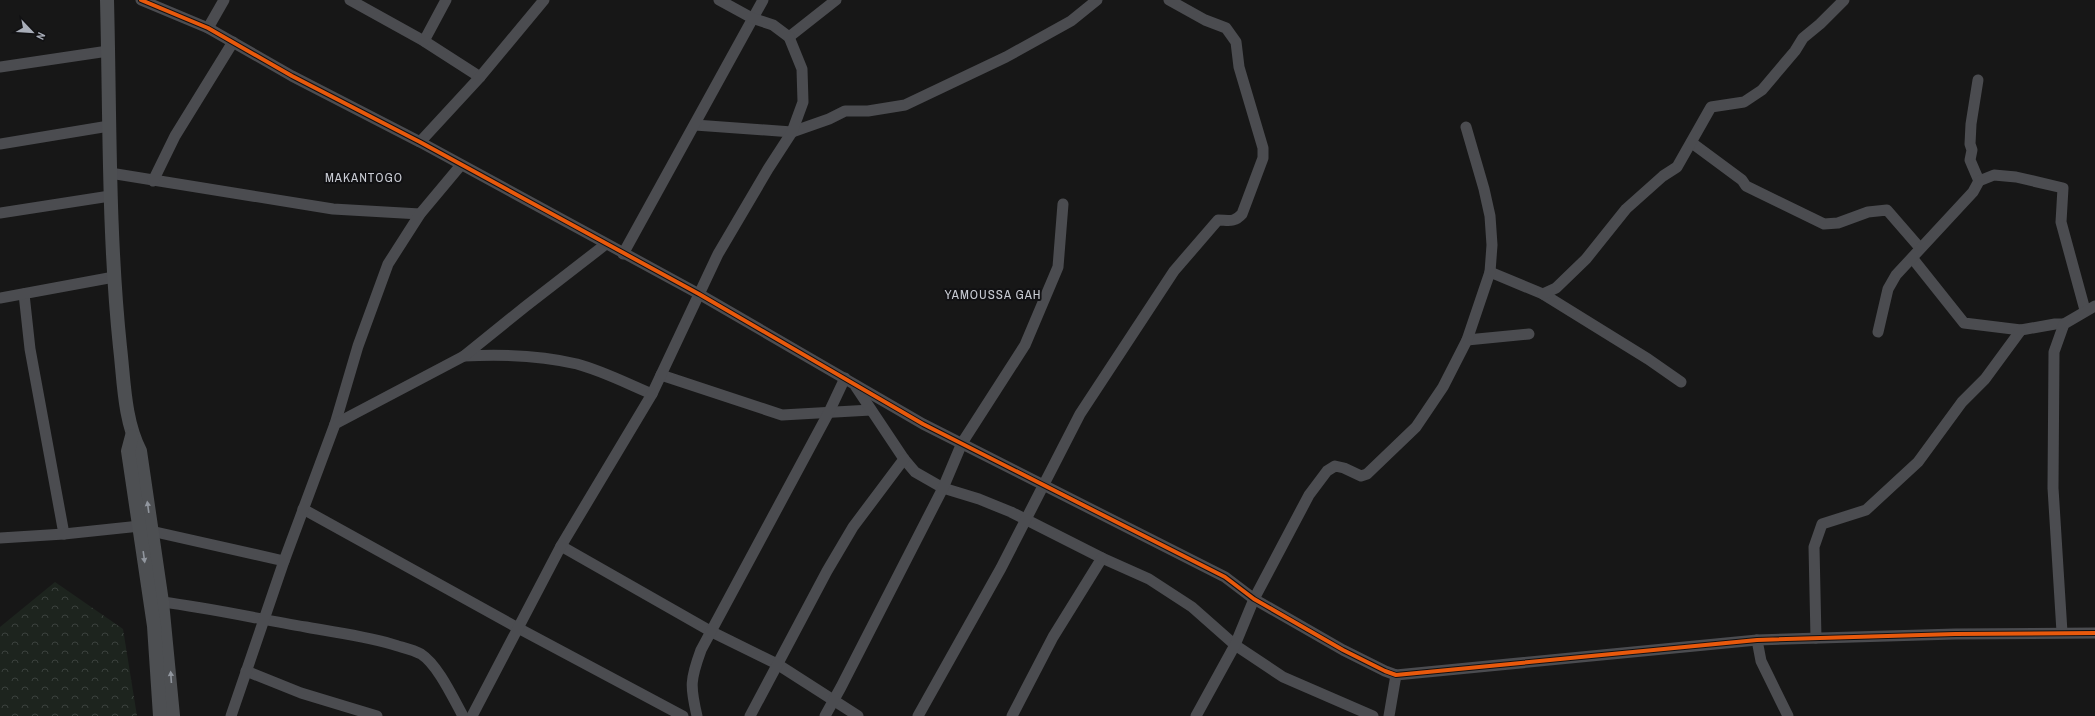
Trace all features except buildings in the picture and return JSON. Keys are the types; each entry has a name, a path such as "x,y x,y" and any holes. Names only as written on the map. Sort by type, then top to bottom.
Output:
{"main road":[{"path":"107,0 110,196 114,277 125,386 132,436 128,451 162,602 174,716"},
{"path":"146,529 156,643 160,716"}],"street":[{"path":"141,0 163,4 292,76 420,142 623,254 699,294 923,424 1044,484 1125,528 1225,577 1254,599 1343,650 1396,675 1757,640 2062,632 2095,633"},
{"path":"208,28 224,0"},
{"path":"350,0 424,41 480,77"},
{"path":"424,41 446,0"},
{"path":"420,142 480,77 544,0"},
{"path":"472,716 561,546 652,394 718,254 768,169 792,132 803,102 802,69 789,37 773,25 752,18 719,0"},
{"path":"623,254 695,125 762,0"},
{"path":"789,37 836,0"},
{"path":"695,125 792,132 829,119 845,111 868,112 905,105 1006,57 1071,21 1097,0"},
{"path":"918,716 1026,519 1080,414 1174,271 1218,220 1232,221 1237,219 1242,214 1263,158 1263,148 1239,67 1236,42 1226,28 1205,20 1168,0"},
{"path":"1543,294 1556,288 1586,259 1626,209 1677,167 1692,143 1711,107 1744,102 1762,90 1795,51 1803,38 1820,24 1844,0"},
{"path":"153,181 179,130 232,42"},
{"path":"0,67 108,51"},
{"path":"1978,80 1971,124 1970,144 1972,150 1970,160 1979,181"},
{"path":"0,144 109,126"},
{"path":"1196,716 1235,645 1254,599 1309,494 1327,471 1335,466 1344,468 1361,476 1367,474 1416,426 1443,387 1467,340 1490,272 1492,245 1490,216 1484,188 1466,126"},
{"path":"1692,143 1742,180 1746,186 1824,224 1838,223 1868,212 1887,210 1920,248"},
{"path":"231,716 263,619 335,424 358,346 388,264 420,214 461,165"},
{"path":"110,173 333,209 420,214"},
{"path":"1878,332 1888,289 1896,275 1913,259 1920,248 1973,192 1979,181 1994,176 2016,176 2063,188 2061,222 2090,308 2064,324 2055,324 2021,330 1964,323 1913,259"},
{"path":"0,214 110,196"},
{"path":"825,716 834,702 943,488 962,443 1025,345 1058,267 1063,204"},
{"path":"335,424 464,356 606,244"},
{"path":"1490,272 1543,294 1648,359 1681,382"},
{"path":"0,298 114,277"},
{"path":"24,294 30,349 64,534"},
{"path":"2062,632 2053,488 2054,352 2064,324"},
{"path":"1816,638 1814,546 1822,524 1866,510 1918,462 1938,434 1944,429 1962,402 1985,379 2021,330"},
{"path":"1467,340 1529,334"},
{"path":"464,356 502,354 528,356 578,364 652,394"},
{"path":"661,375 782,415 871,410"},
{"path":"850,381 904,459 915,472 943,488 980,499 1026,519 1102,558 1162,586 1192,607 1235,645 1283,677 1372,716"},
{"path":"697,716 691,691 693,672 701,650 829,412 850,381"},
{"path":"750,716 806,607 853,527 904,459"},
{"path":"303,509 518,628 683,716"},
{"path":"0,538 146,529 284,561"},
{"path":"561,546 712,632 777,664 858,716"},
{"path":"1012,716 1053,637 1102,558"},
{"path":"162,602 219,609 263,619 368,637 421,654 443,681 463,716"},
{"path":"1757,640 1761,661 1788,716"},
{"path":"246,671 301,693 358,713 377,716"},
{"path":"1389,716 1396,675"}],"green space":[{"path":"55,582 123,629 137,716 0,716 0,627"}],"cycle path":[{"path":"141,0 208,28 292,76 420,142 699,294 923,424 1225,577 1254,599 1343,650 1396,675 1757,640 1955,634 2095,633"}],"district":[{"name":"MAKANTOGO","path":"364,177"},
{"name":"YAMOUSSA GAH","path":"993,294"}]}
